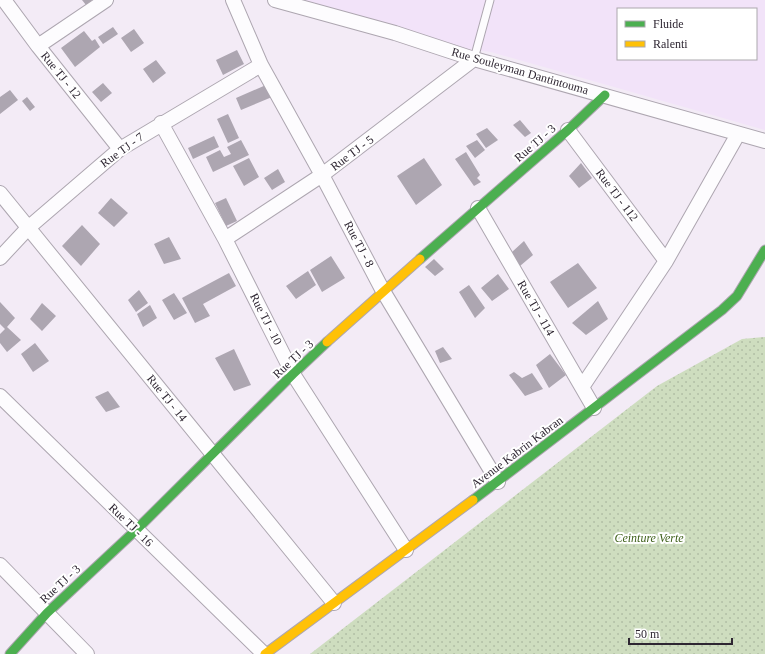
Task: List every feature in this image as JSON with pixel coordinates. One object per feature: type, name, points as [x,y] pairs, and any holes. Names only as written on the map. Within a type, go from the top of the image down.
[{"type":"street","name":"Rue TJ - 12","points":[[4,0],[38,46],[120,149]]},
{"type":"street","points":[[38,46],[106,0]]},
{"type":"street","name":"Rue TJ - 8","points":[[233,0],[261,64],[383,291],[498,482]]},
{"type":"street","name":"Rue Souleyman Dantintouma","points":[[275,0],[395,33],[474,60],[605,95],[765,141]]},
{"type":"street","name":"Rue TJ - 5","points":[[225,240],[322,175],[474,60]]},
{"type":"street","name":"Rue TJ - 7","points":[[0,258],[28,228],[120,149],[261,64]]},
{"type":"street","name":"Rue TJ - 3","points":[[10,654],[47,613],[136,530],[293,374],[383,291],[568,130],[605,95]]},
{"type":"street","name":"Rue TJ - 10","points":[[162,123],[225,240],[293,374],[406,550]]},
{"type":"street","name":"Rue TJ - 112","points":[[568,130],[666,261]]},
{"type":"street","points":[[582,387],[666,261],[738,134]]},
{"type":"street","name":"Rue TJ - 14","points":[[0,193],[334,603]]},
{"type":"street","name":"Rue TJ - 114","points":[[478,208],[594,408]]},
{"type":"street","name":"Avenue Kabrin Kabran","points":[[264,654],[498,482],[722,310],[737,296],[765,250]]},
{"type":"street","name":"Rue TJ - 16","points":[[0,396],[264,654]]},
{"type":"street","points":[[0,565],[88,654]]},
{"type":"lane","points":[[474,60],[490,0]]},
{"type":"shaded area","points":[[300,0],[765,0],[765,130],[491,52],[460,48]]},
{"type":"green space","name":"Ceinture Verte","points":[[765,337],[765,654],[310,654],[657,386],[742,339]]},
{"type":"building","points":[[82,0],[92,0],[86,5]]},
{"type":"building","points":[[113,27],[118,34],[103,44],[98,37]]},
{"type":"building","points":[[134,29],[144,43],[131,52],[121,38]]},
{"type":"building","points":[[84,31],[92,41],[95,39],[100,47],[75,67],[61,48]]},
{"type":"building","points":[[237,50],[244,64],[223,75],[216,60]]},
{"type":"building","points":[[156,60],[166,73],[153,83],[143,69]]},
{"type":"building","points":[[103,83],[112,93],[101,102],[92,92]]},
{"type":"building","points":[[266,85],[272,97],[241,110],[236,98]]},
{"type":"building","points":[[10,90],[18,100],[0,114],[0,97]]},
{"type":"building","points":[[27,97],[35,107],[30,111],[22,101]]},
{"type":"building","points":[[228,114],[239,138],[228,143],[217,119]]},
{"type":"building","points":[[520,120],[531,133],[525,137],[513,125]]},
{"type":"building","points":[[487,128],[498,140],[486,148],[476,134]]},
{"type":"building","points":[[214,136],[219,147],[193,159],[188,148]]},
{"type":"building","points":[[241,140],[249,155],[213,172],[206,157],[220,150],[224,157],[231,154],[227,147]]},
{"type":"building","points":[[477,140],[485,150],[475,158],[466,146]]},
{"type":"building","points":[[466,152],[480,175],[477,178],[481,182],[474,186],[455,159]]},
{"type":"building","points":[[249,158],[259,177],[244,186],[233,166]]},
{"type":"building","points":[[424,158],[442,185],[416,205],[397,176]]},
{"type":"building","points":[[581,163],[592,178],[579,188],[569,176]]},
{"type":"building","points":[[278,169],[285,182],[272,190],[264,178]]},
{"type":"building","points":[[111,198],[128,213],[114,227],[98,213]]},
{"type":"building","points":[[226,198],[237,221],[226,226],[215,203]]},
{"type":"building","points":[[82,225],[100,244],[81,266],[62,246]]},
{"type":"building","points":[[169,237],[181,259],[164,264],[154,244]]},
{"type":"building","points":[[524,241],[533,255],[520,266],[512,252]]},
{"type":"building","points":[[331,256],[345,278],[322,292],[310,270]]},
{"type":"building","points":[[434,259],[444,269],[435,276],[425,267]]},
{"type":"building","points":[[578,263],[597,288],[568,308],[550,282]]},
{"type":"building","points":[[308,271],[316,285],[296,299],[286,286]]},
{"type":"building","points":[[229,273],[236,286],[203,304],[210,316],[195,323],[182,298]]},
{"type":"building","points":[[498,274],[509,289],[492,301],[481,288]]},
{"type":"building","points":[[469,285],[485,308],[475,318],[459,292]]},
{"type":"building","points":[[139,290],[148,303],[136,312],[128,300]]},
{"type":"building","points":[[174,293],[187,313],[174,320],[162,300]]},
{"type":"building","points":[[598,301],[608,319],[586,335],[572,323]]},
{"type":"building","points":[[0,302],[15,318],[7,327],[21,340],[7,352],[0,343],[0,334],[5,329],[0,324]]},
{"type":"building","points":[[42,303],[56,316],[42,331],[30,319]]},
{"type":"building","points":[[150,305],[157,318],[143,327],[137,314]]},
{"type":"building","points":[[35,343],[49,361],[33,372],[21,354]]},
{"type":"building","points":[[443,347],[452,359],[440,363],[435,351]]},
{"type":"building","points":[[234,349],[251,385],[234,391],[215,358]]},
{"type":"building","points":[[550,354],[566,375],[549,388],[536,365]]},
{"type":"building","points":[[514,372],[522,378],[532,373],[543,389],[525,396],[509,375]]},
{"type":"building","points":[[108,391],[120,407],[106,412],[95,397]]},
{"type":"traffic: fast","points":[[420,259],[568,130],[605,95]]},
{"type":"traffic: fast","points":[[473,500],[722,310],[737,296],[765,250]]},
{"type":"traffic: fast","points":[[10,654],[47,613],[136,530],[327,342]]},
{"type":"traffic: slow","points":[[327,342],[420,259]]},
{"type":"traffic: slow","points":[[265,654],[473,500]]}]
